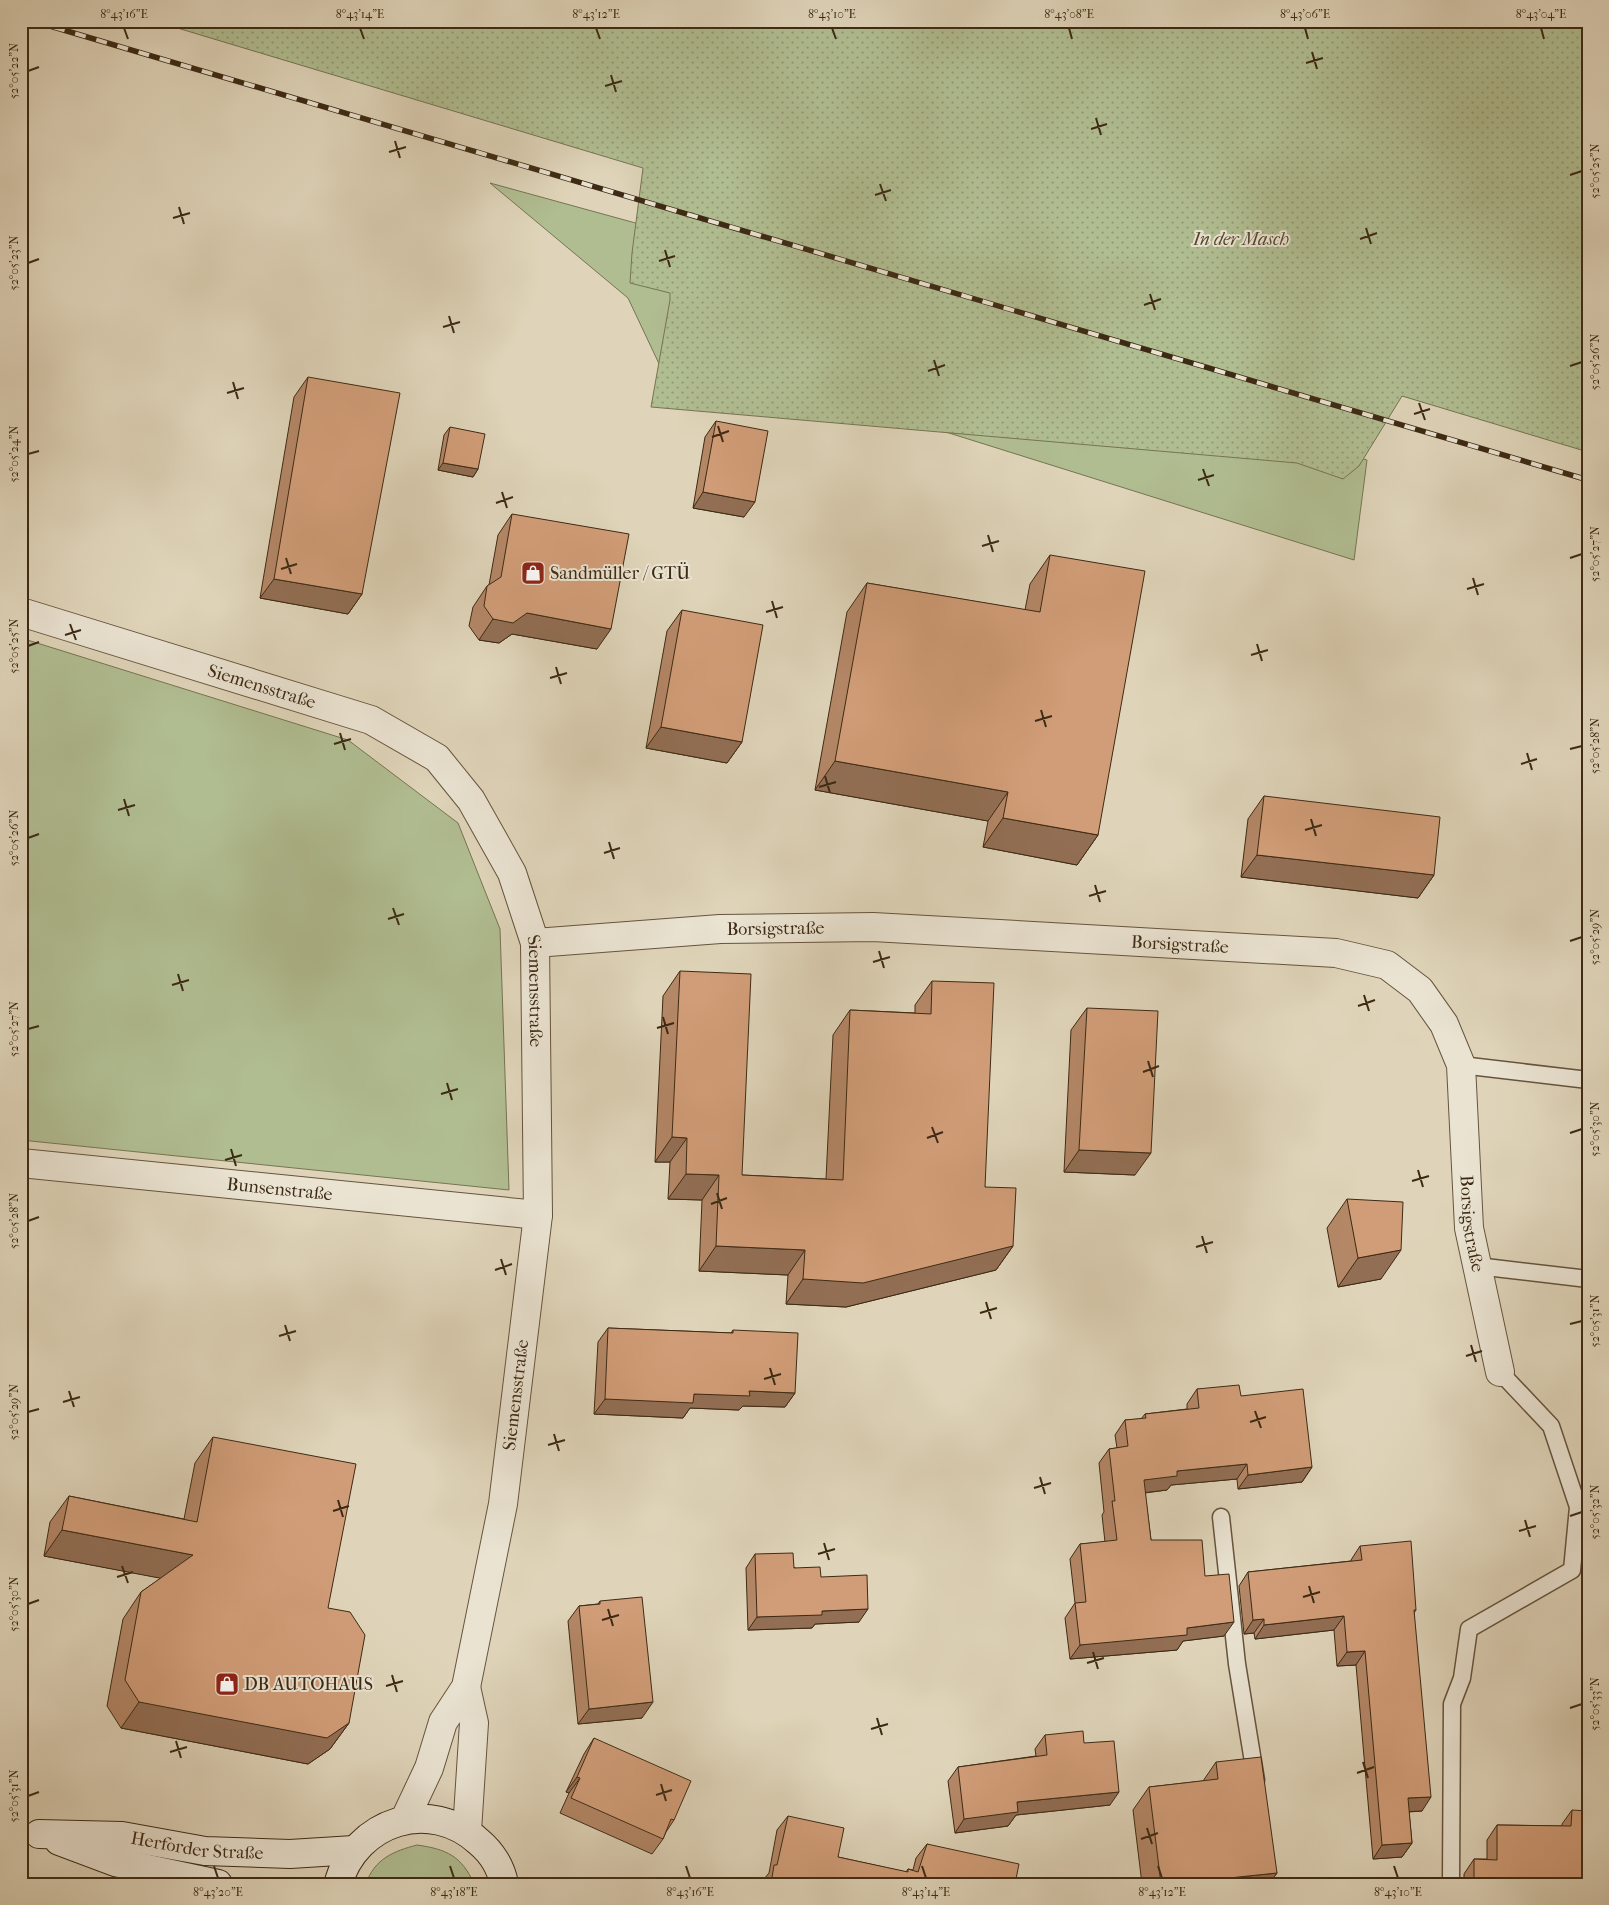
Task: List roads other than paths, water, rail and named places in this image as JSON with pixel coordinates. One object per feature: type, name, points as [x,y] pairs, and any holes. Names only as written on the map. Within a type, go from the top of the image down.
[{"type":"street","name":"Siemensstraße","points":[[21,612],[371,720],[437,758],[471,800],[512,873],[535,943],[538,1215],[503,1504],[466,1688],[444,1722],[429,1768],[405,1819]]},
{"type":"street","name":"Borsigstraße","points":[[535,943],[720,929],[873,927],[1336,953],[1387,965],[1420,990],[1444,1024],[1461,1065],[1469,1228],[1500,1372]]},
{"type":"street","name":"Bunsenstraße","points":[[21,1164],[538,1215]]},
{"type":"street","name":"Siemensstraße","points":[[466,1688],[474,1723],[467,1831]]},
{"type":"street","points":[[338,1884],[342,1870],[354,1850],[377,1830],[405,1819],[437,1819],[467,1831],[489,1850],[503,1875],[504,1884]]},
{"type":"street","name":"Herforder Straße","points":[[30,1832],[122,1836],[205,1851],[290,1854],[354,1850]]},
{"type":"street","name":"Herforder Straße","points":[[30,1832],[115,1862],[218,1884]]},
{"type":"lane","points":[[1461,1065],[1588,1080]]},
{"type":"lane","points":[[1476,1266],[1588,1279]]},
{"type":"lane","points":[[1451,1884],[1452,1704],[1462,1678],[1469,1628],[1572,1570],[1578,1507],[1551,1426],[1500,1372]]},
{"type":"lane","points":[[1221,1517],[1237,1664],[1259,1799]]},
{"type":"railway","points":[[33,21],[1588,480]]},
{"type":"place","name":"Sandmüller / GTÜ","points":[[533,573]]},
{"type":"place","name":"DB AUTOHAUS","points":[[227,1684]]},
{"type":"park label","name":"In der Masch","points":[[1241,239]]}]
